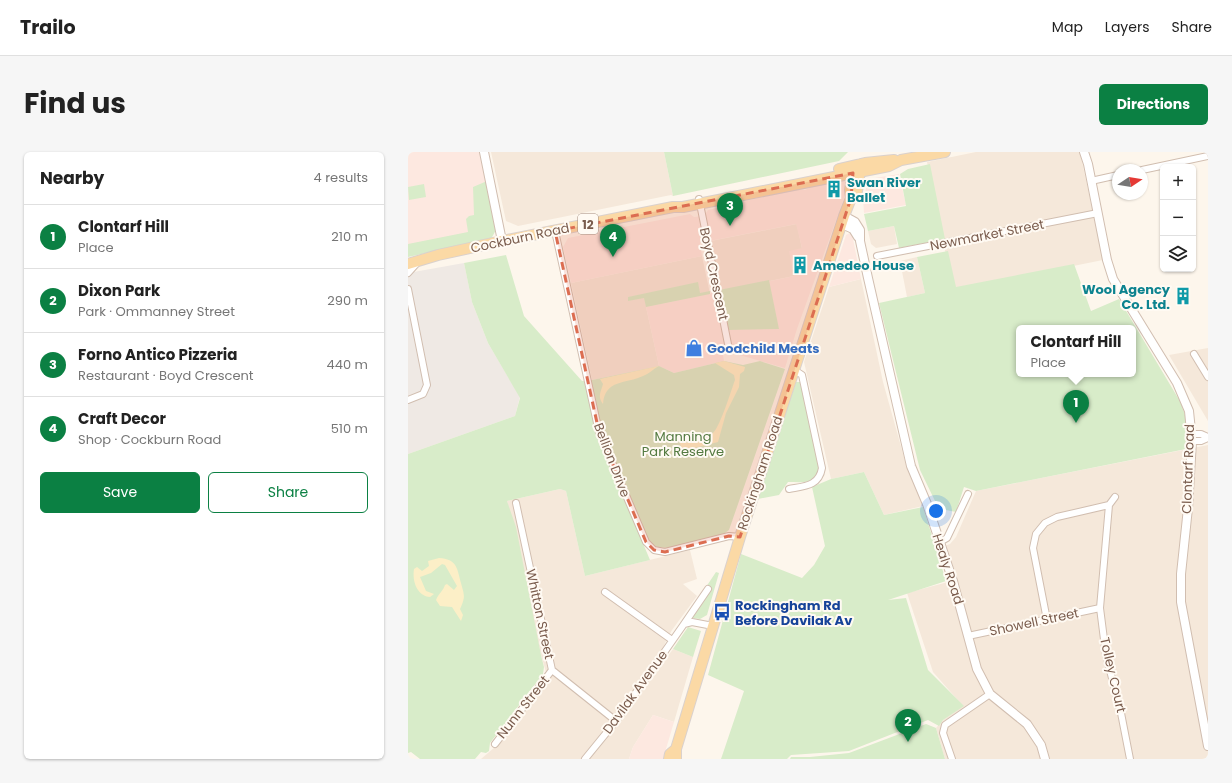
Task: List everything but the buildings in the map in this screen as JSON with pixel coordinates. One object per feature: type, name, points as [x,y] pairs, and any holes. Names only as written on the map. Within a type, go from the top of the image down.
[{"type":"main road","name":"12","points":[[857,169],[887,159],[902,160],[945,152]]},
{"type":"main road","name":"Cockburn Road","points":[[408,259],[438,255],[555,231],[673,206],[682,202],[699,201],[857,169]]},
{"type":"main road","name":"Rockingham Road","points":[[669,759],[670,754],[676,754],[740,537],[793,369],[843,220],[851,198],[857,191],[857,169]]},
{"type":"main road","name":"Cockburn Road","points":[[408,264],[438,255]]},
{"type":"street","points":[[484,152],[502,241]]},
{"type":"street","name":"Clontarf Road","points":[[1084,152],[1088,164]]},
{"type":"street","name":"Clontarf Road","points":[[1087,152],[1091,181],[1113,279],[1177,383],[1189,411],[1192,437],[1188,508],[1181,568],[1181,602],[1208,746]]},
{"type":"street","points":[[1148,169],[1208,156]]},
{"type":"street","points":[[1091,181],[1112,176]]},
{"type":"street","name":"Boyd Crescent","points":[[699,201],[729,349]]},
{"type":"street","name":"Newmarket Street","points":[[877,256],[1098,213]]},
{"type":"street","name":"Healy Road","points":[[843,220],[855,222],[859,226],[861,234],[860,241],[910,460],[940,542],[977,669],[990,694],[1027,724],[1041,745],[1046,759]]},
{"type":"street","name":"Bellion Drive","points":[[555,231],[599,432],[646,542],[654,550],[665,552],[729,536],[740,537]]},
{"type":"street","points":[[408,273],[418,262]]},
{"type":"street","points":[[408,289],[427,382],[423,394],[408,400]]},
{"type":"street","points":[[1194,354],[1208,377]]},
{"type":"street","points":[[789,489],[815,482],[820,477],[822,468],[802,375],[793,369]]},
{"type":"street","points":[[1192,437],[1201,441],[1208,437]]},
{"type":"street","points":[[940,542],[947,538],[968,494]]},
{"type":"street","points":[[1047,620],[1033,548],[1036,534],[1045,523],[1057,517],[1109,505],[1115,497]]},
{"type":"street","name":"Whitton Street","points":[[516,502],[552,670],[616,721]]},
{"type":"street","name":"Tolley Court","points":[[1109,505],[1100,608],[1106,655],[1121,713],[1130,759]]},
{"type":"street","name":"Davilak Avenue","points":[[585,759],[616,721],[708,589]]},
{"type":"street","points":[[605,592],[672,640]]},
{"type":"street","name":"Showell Street","points":[[968,636],[1100,608]]},
{"type":"street","points":[[684,624],[692,622],[713,626]]},
{"type":"street","name":"Nunn Street","points":[[495,744],[552,670]]},
{"type":"street","points":[[952,759],[943,734],[945,725],[990,694]]},
{"type":"highlighted area","points":[[853,173],[851,198],[740,537],[729,536],[665,552],[654,550],[646,542],[599,432],[555,231]]},
{"type":"shaded area","points":[[408,152],[480,152],[494,221],[489,235],[408,253]]},
{"type":"shaded area","points":[[491,152],[664,152],[673,196],[671,195],[518,226],[506,221]]},
{"type":"shaded area","points":[[976,152],[1080,152],[1103,260],[953,290],[927,162]]},
{"type":"shaded area","points":[[899,174],[906,205],[864,213],[863,198],[869,179]]},
{"type":"shaded area","points":[[846,179],[848,187],[797,329],[785,368],[722,350],[724,361],[674,373],[659,366],[646,307],[794,276],[789,251],[802,248],[796,224],[700,243],[702,256],[571,283],[563,247],[568,238],[690,214],[694,217],[704,216],[708,210],[793,190],[805,190],[821,183]]},
{"type":"shaded area","points":[[797,224],[802,249],[794,276],[720,291],[711,241]]},
{"type":"shaded area","points":[[894,226],[897,244],[876,248],[871,244],[868,231]]},
{"type":"shaded area","points":[[850,233],[852,234],[861,279],[829,287],[846,235]]},
{"type":"shaded area","points":[[702,256],[710,294],[646,307],[659,366],[592,380],[571,283]]},
{"type":"shaded area","points":[[917,257],[925,293],[907,297],[900,261]]},
{"type":"shaded area","points":[[464,263],[472,302],[488,343],[520,397],[515,416],[408,454],[408,273]]},
{"type":"shaded area","points":[[861,279],[883,382],[907,468],[923,506],[884,515],[864,472],[831,479],[804,362],[829,287]]},
{"type":"shaded area","points":[[1208,348],[1208,421],[1169,355]]},
{"type":"shaded area","points":[[1208,445],[1208,759],[945,759],[936,728],[943,720],[963,706],[933,672],[907,593],[948,582],[937,549],[950,544],[956,537],[976,491]]},
{"type":"shaded area","points":[[560,489],[566,491],[585,576],[690,550],[697,579],[683,584],[697,596],[672,630],[633,704],[673,649],[693,657],[674,722],[653,715],[633,747],[629,759],[481,759],[495,747],[548,679],[541,655],[507,501]]},
{"type":"shaded area","points":[[653,715],[674,722],[663,759],[629,759],[633,747]]},
{"type":"green space","points":[[664,152],[848,152],[839,161],[673,196]]},
{"type":"green space","points":[[930,164],[945,239],[899,248],[894,226],[868,231],[864,214],[906,206],[900,174],[908,169]]},
{"type":"green space","points":[[487,181],[496,230],[491,239],[408,257],[408,244],[468,232],[466,219],[469,216],[474,215],[473,187]]},
{"type":"green space","points":[[424,184],[426,197],[409,200],[408,187]]},
{"type":"green space","points":[[948,251],[956,287],[1074,264],[1091,311],[1119,299],[1134,325],[1016,325],[1016,377],[1136,377],[1136,328],[1181,403],[1187,421],[1186,449],[976,491],[964,487],[956,512],[946,510],[935,501],[920,470],[879,303],[925,293],[917,257]]},
{"type":"green space","name":"Manning Park Reserve","points":[[506,255],[524,316],[582,381],[659,366],[674,373],[724,361],[743,365],[760,361],[785,369],[729,530],[725,533],[688,544],[667,548],[653,545],[647,537],[630,497],[624,498],[650,560],[585,576],[566,491],[560,489],[507,501],[516,527],[544,667],[543,674],[490,743],[489,751],[486,753],[481,752],[475,759],[420,759],[411,752],[408,753],[408,454],[515,416],[520,398],[488,343],[472,302],[464,263]]},
{"type":"green space","points":[[769,280],[779,329],[728,330],[719,290]]},
{"type":"green space","points":[[698,282],[700,293],[710,291],[710,294],[646,307],[644,298],[628,301],[628,297]]},
{"type":"green space","points":[[796,382],[800,382],[819,468],[812,480],[803,482],[788,482],[779,495],[758,499]]},
{"type":"green space","points":[[864,472],[884,515],[923,507],[946,581],[888,600],[906,598],[928,670],[964,706],[943,720],[939,726],[928,720],[849,751],[791,755],[787,759],[721,759],[744,691],[708,675],[741,554],[802,578],[814,565],[825,546],[812,487],[831,479]]},
{"type":"green space","points":[[716,572],[719,573],[707,615],[700,619],[692,618],[711,590],[706,587]]},
{"type":"green space","points":[[688,627],[701,631],[693,657],[673,649]]},
{"type":"green space","points":[[926,724],[936,728],[945,759],[790,759],[791,757],[810,757],[849,753]]},
{"type":"sand","points":[[724,361],[745,367],[744,371],[740,374],[739,387],[726,413],[718,442],[682,451],[680,443],[693,442],[706,438],[713,433],[719,424],[735,380],[734,375],[715,363]]},
{"type":"sand","points":[[659,366],[645,375],[612,386],[605,396],[603,404],[601,401],[600,396],[603,384],[600,379]]},
{"type":"sand","points":[[439,558],[453,562],[457,569],[464,596],[460,609],[463,615],[461,621],[452,607],[440,606],[436,600],[445,585],[447,584],[454,590],[457,586],[445,565],[442,564],[431,573],[420,577],[426,591],[434,594],[430,597],[425,596],[416,587],[414,569],[417,567],[422,571],[429,566],[428,561]]},
{"type":"place","name":"Swan River Ballet","points":[[834,189]]},
{"type":"place","name":"Forno Antico Pizzeria","points":[[730,226]]},
{"type":"place","name":"Craft Decor","points":[[613,257]]},
{"type":"place","name":"Amedeo House","points":[[800,265]]},
{"type":"place","name":"Wool Agency Co. Ltd.","points":[[1183,296]]},
{"type":"place","name":"Goodchild Meats","points":[[694,348]]},
{"type":"place","name":"Clontarf Hill","points":[[1076,423]]},
{"type":"place","name":"Rockingham Rd Before Davilak Av","points":[[722,612]]},
{"type":"place","name":"Dixon Park","points":[[908,742]]}]
